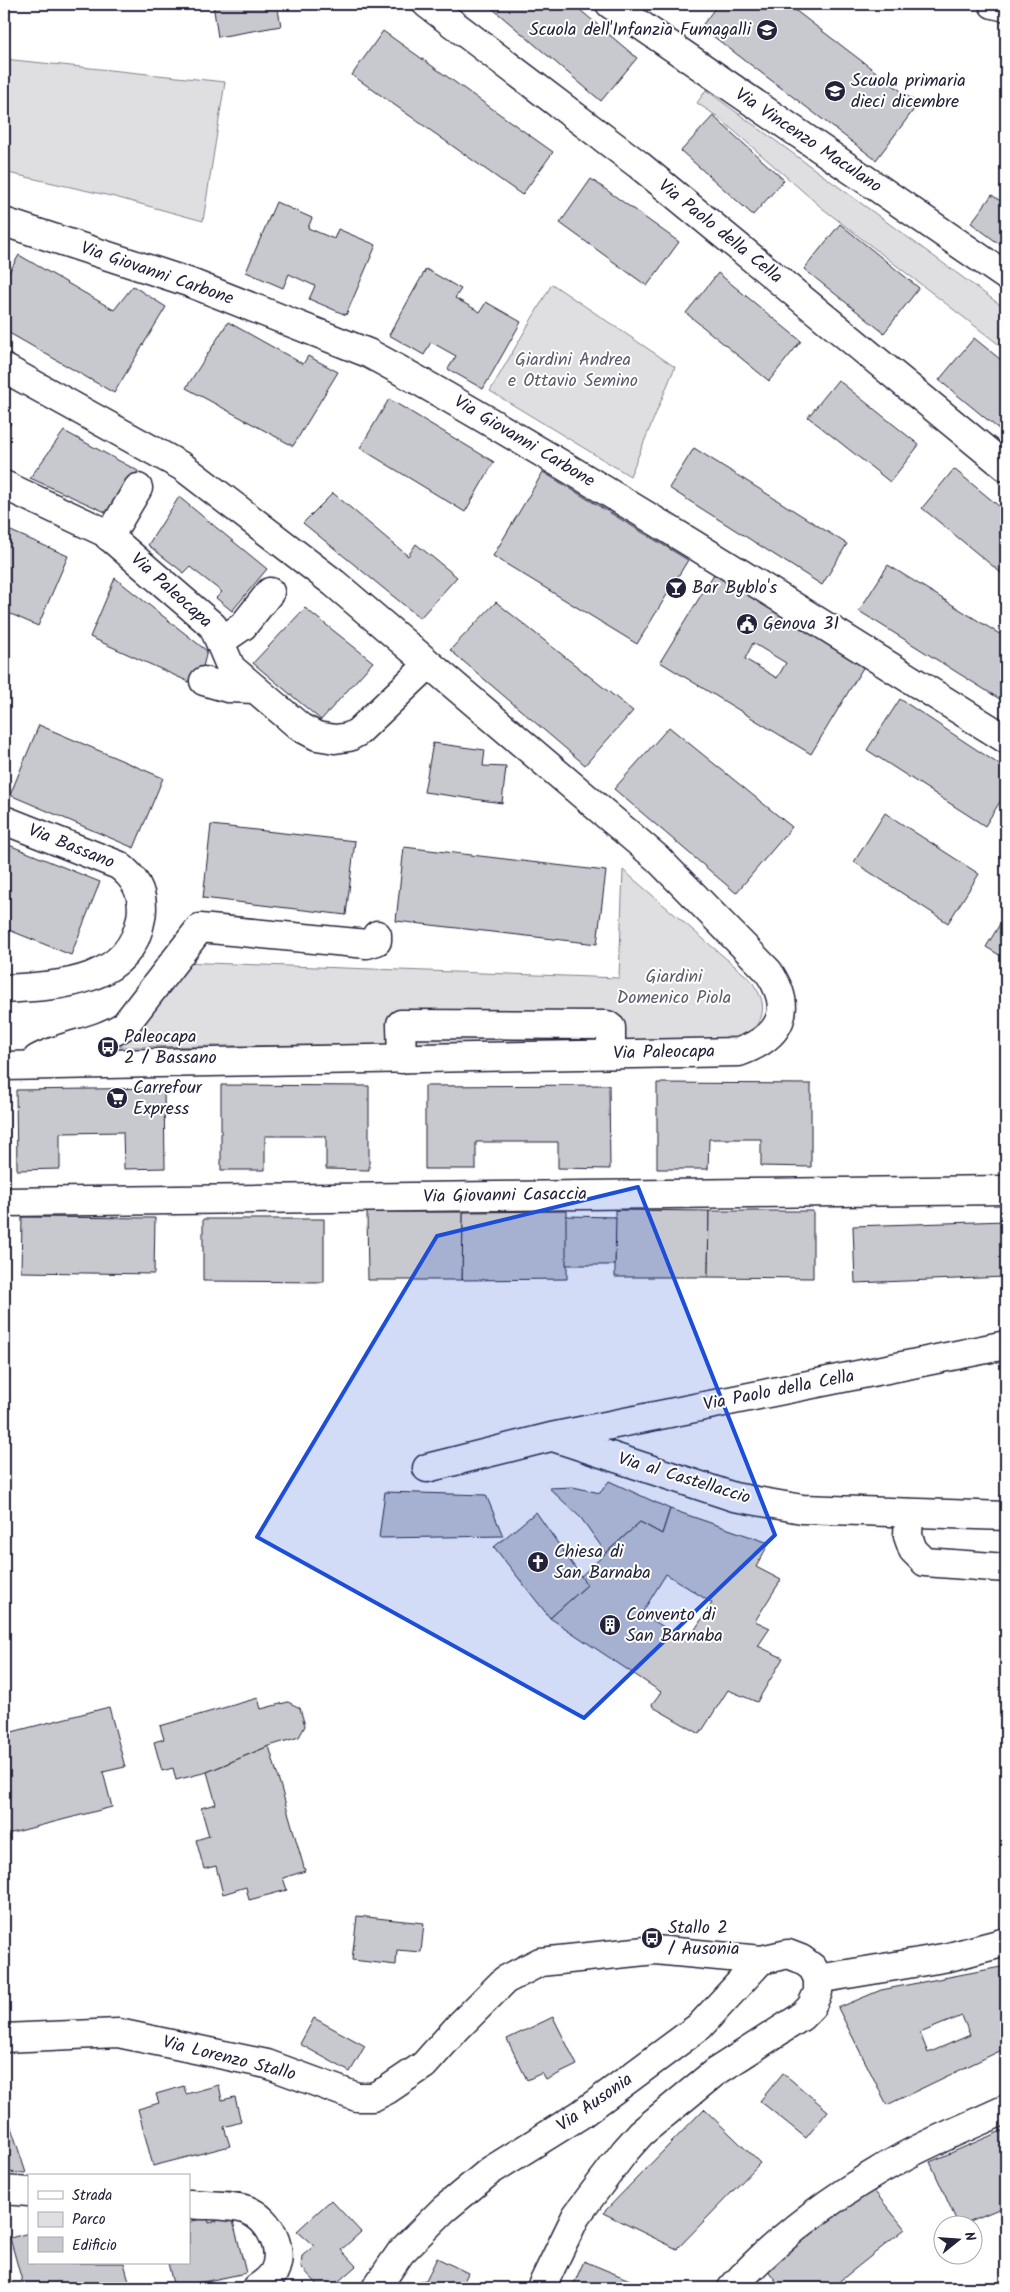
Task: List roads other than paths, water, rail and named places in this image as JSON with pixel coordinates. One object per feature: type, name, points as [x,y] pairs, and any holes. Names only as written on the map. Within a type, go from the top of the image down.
[{"type":"street","name":"Via Paolo della Cella","points":[[427,4],[639,165],[1006,467]]},
{"type":"street","name":"Via Vincenzo Maculano","points":[[610,4],[1006,276]]},
{"type":"street","points":[[993,4],[1006,7]]},
{"type":"street","name":"Via Giovanni Carbone","points":[[4,222],[188,282],[368,353],[447,395],[634,508],[1006,740]]},
{"type":"street","name":"Via Paleocapa","points":[[4,368],[183,467],[334,583],[657,858],[768,971],[776,982],[780,995],[780,1019],[775,1030],[757,1046],[739,1052],[14,1065]]},
{"type":"street","name":"Via Paleocapa","points":[[4,485],[109,537],[213,626],[232,668],[309,733],[328,738],[342,739],[358,732],[428,665]]},
{"type":"street","points":[[109,537],[138,488]]},
{"type":"street","points":[[221,641],[243,626],[270,592]]},
{"type":"street","points":[[204,681],[228,688],[255,689]]},
{"type":"street","name":"Via Bassano","points":[[4,820],[118,865],[129,873],[142,896],[142,911],[135,939],[126,953],[101,972],[64,984],[4,988]]},
{"type":"street","name":"Via Paleocapa","points":[[14,1065],[86,1040],[112,1034],[125,1024],[188,926],[366,944],[376,941],[377,935]]},
{"type":"street","name":"Via Giovanni Casaccia","points":[[4,1202],[1006,1190]]},
{"type":"street","name":"Via Paolo della Cella","points":[[427,1468],[551,1437],[1006,1345]]},
{"type":"street","name":"Via al Castellaccio","points":[[551,1437],[734,1497],[802,1509],[1006,1516]]},
{"type":"street","points":[[910,1512],[908,1536],[913,1550],[925,1562],[1006,1568]]},
{"type":"street","points":[[818,1979],[949,1957],[1006,1942]]},
{"type":"street","name":"Via Lorenzo Stallo","points":[[4,2038],[118,2033],[267,2064],[357,2098],[373,2097],[424,2065],[458,2027],[505,1980],[540,1962],[655,1950],[761,1960]]},
{"type":"street","points":[[541,2288],[576,2216],[641,2133],[714,2072],[807,2012],[816,1997],[818,1979],[813,1968],[795,1956],[778,1955],[761,1960]]},
{"type":"street","name":"Via Ausonia","points":[[376,2288],[401,2252],[443,2210],[490,2171],[580,2115],[700,2026],[761,1960]]},
{"type":"street","points":[[732,2288],[762,2255],[822,2207],[903,2157],[1006,2109]]},
{"type":"street","points":[[4,2190],[28,2192]]},
{"type":"street","points":[[190,2204],[245,2210],[263,2220],[276,2243],[277,2263],[273,2274],[257,2288]]},
{"type":"place","name":"Scuola dell'Infanzia Fumagalli","points":[[767,30]]},
{"type":"place","name":"Scuola primaria dieci dicembre","points":[[835,91]]},
{"type":"place","name":"Bar Byblo's","points":[[676,588]]},
{"type":"place","name":"Genova 31","points":[[747,624]]},
{"type":"place","name":"Paleocapa 2 / Bassano","points":[[108,1047]]},
{"type":"place","name":"Carrefour Express","points":[[117,1098]]},
{"type":"place","name":"Chiesa di San Barnaba","points":[[538,1562]]},
{"type":"place","name":"Convento di San Barnaba","points":[[610,1625]]},
{"type":"place","name":"Stallo 2 / Ausonia","points":[[652,1938]]},
{"type":"park label","name":"Giardini Andrea e Ottavio Semino","points":[[573,370]]},
{"type":"park label","name":"Giardini Domenico Piola","points":[[674,988]]}]
